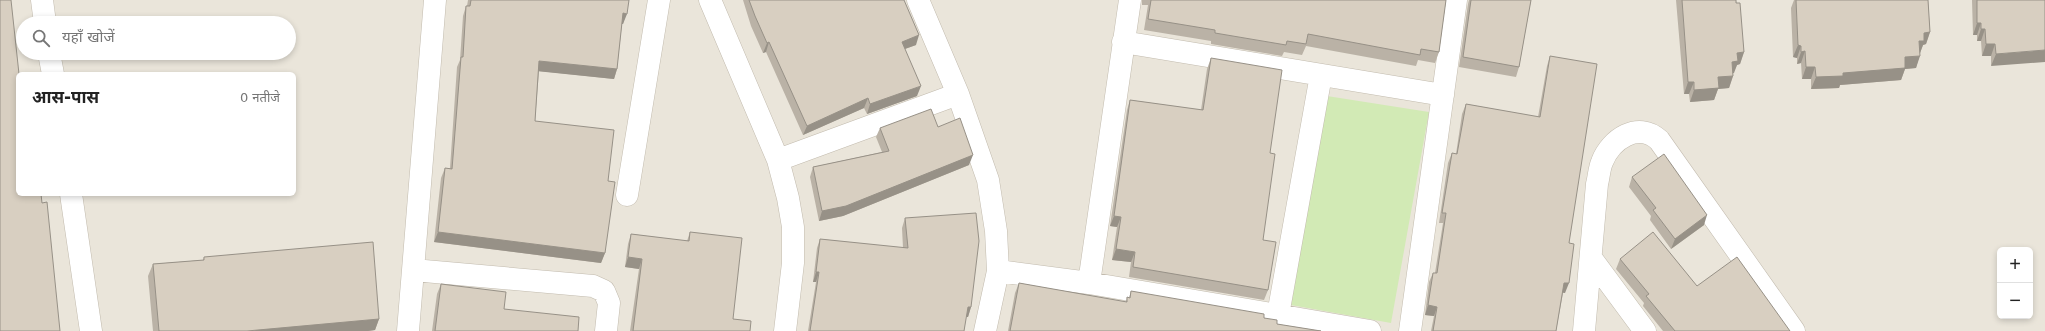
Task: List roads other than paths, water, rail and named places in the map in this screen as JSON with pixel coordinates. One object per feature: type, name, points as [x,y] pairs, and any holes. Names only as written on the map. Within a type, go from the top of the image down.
[{"type":"street","points":[[42,0],[44,16]]},
{"type":"street","points":[[408,331],[434,0]]},
{"type":"street","points":[[627,195],[659,0]]},
{"type":"street","points":[[710,0],[778,160],[793,228],[793,263],[785,331]]},
{"type":"street","points":[[918,0],[958,94],[988,180],[996,231],[998,271],[985,331]]},
{"type":"street","points":[[1089,283],[1130,0]]},
{"type":"street","points":[[1410,331],[1456,0]]},
{"type":"street","points":[[1124,42],[1443,95]]},
{"type":"street","points":[[51,60],[53,72]]},
{"type":"street","points":[[1278,315],[1321,75]]},
{"type":"street","points":[[778,160],[958,94]]},
{"type":"street","points":[[1584,331],[1597,184],[1602,162],[1611,147],[1636,131],[1646,132],[1659,140],[1794,331]]},
{"type":"street","points":[[71,196],[91,331]]},
{"type":"street","points":[[1591,258],[1645,331]]},
{"type":"street","points":[[413,270],[593,286],[604,291],[609,303],[606,331]]},
{"type":"street","points":[[998,271],[1089,283],[1370,331]]}]
